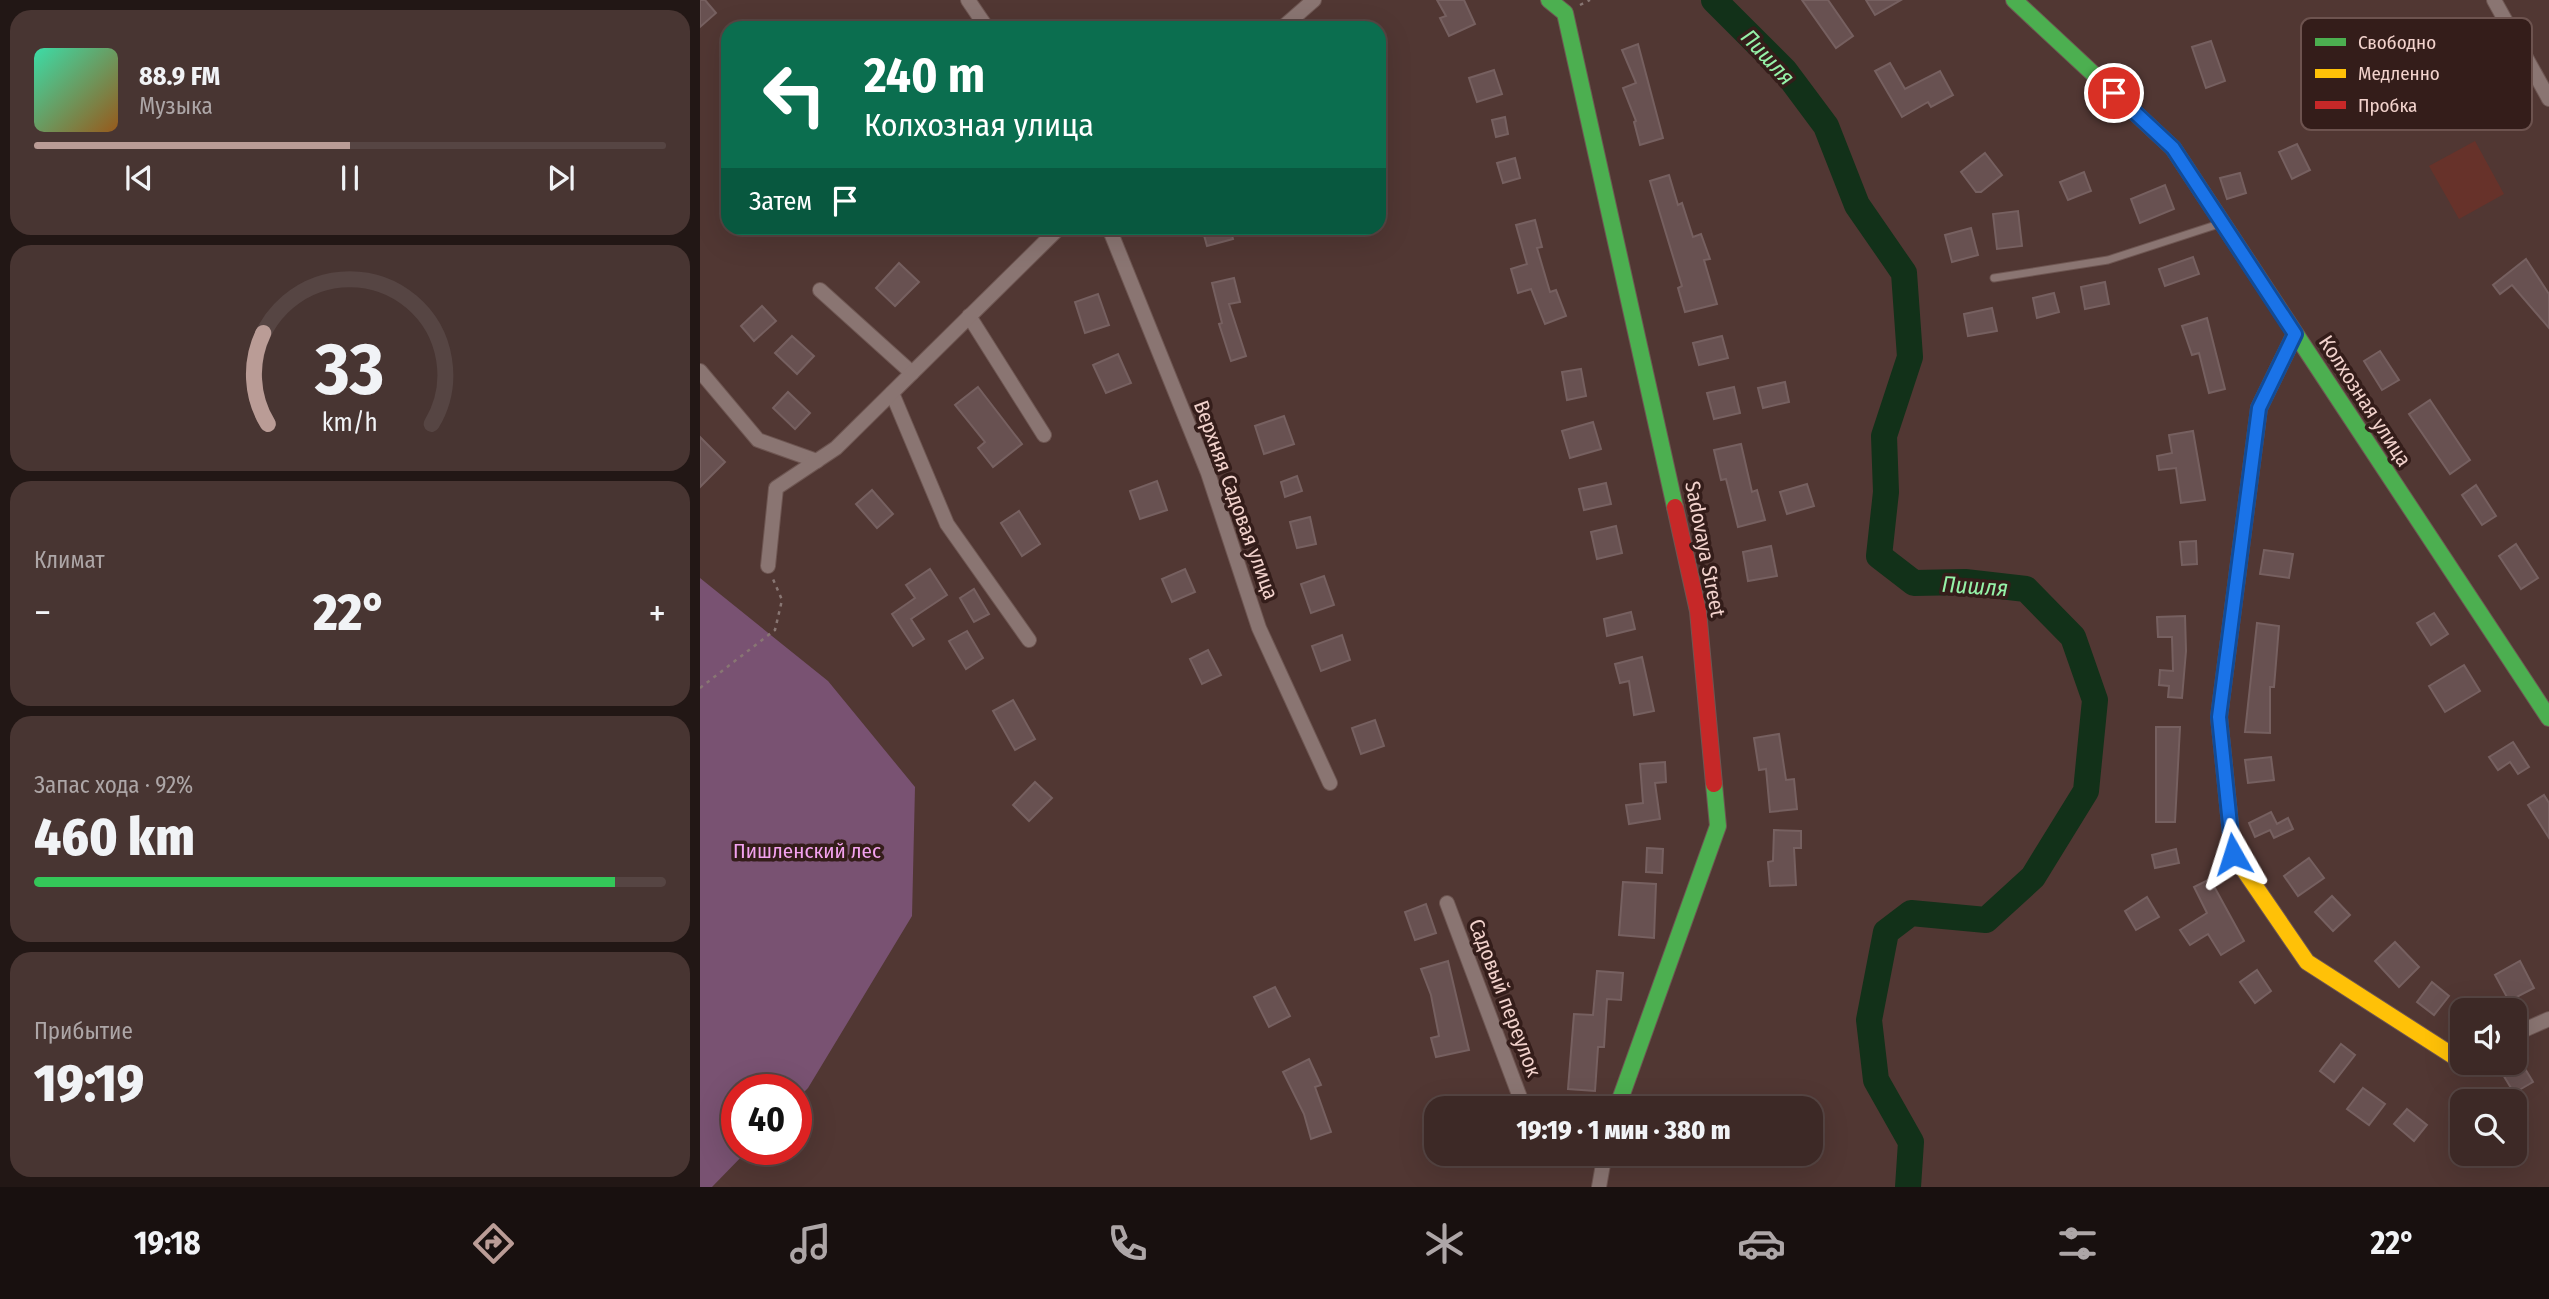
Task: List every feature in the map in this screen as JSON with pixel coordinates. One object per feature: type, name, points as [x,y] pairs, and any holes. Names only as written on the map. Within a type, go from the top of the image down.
[{"type":"street","points":[[968,0],[982,21]]},
{"type":"street","points":[[1290,21],[1314,0]]},
{"type":"street","name":"Sadovaya Street","points":[[1549,0],[1565,13],[1698,611],[1718,826],[1621,1096]]},
{"type":"street","name":"Колхозная улица","points":[[2014,0],[2173,148],[2549,718]]},
{"type":"street","points":[[2494,0],[2504,18]]},
{"type":"street","points":[[2532,68],[2549,99]]},
{"type":"street","points":[[768,566],[776,488],[835,448],[1052,235]]},
{"type":"street","name":"Верхняя Садовая улица","points":[[1112,235],[1209,473],[1259,628],[1330,783]]},
{"type":"street","points":[[820,290],[912,373]]},
{"type":"street","points":[[969,316],[1044,435]]},
{"type":"street","points":[[2295,334],[2259,408],[2219,717],[2233,854],[2307,962],[2450,1054]]},
{"type":"street","points":[[700,371],[758,440],[817,461]]},
{"type":"street","points":[[892,393],[947,524],[1030,640]]},
{"type":"street","name":"Садовый переулок","points":[[1447,902],[1520,1096]]},
{"type":"street","points":[[2527,1029],[2549,1019]]},
{"type":"street","points":[[1599,1187],[1603,1166]]},
{"type":"lane","points":[[1994,278],[2108,260],[2223,223]]},
{"type":"path","points":[[700,688],[775,630],[782,600],[768,566]]},
{"type":"shaded area","points":[[2475,141],[2504,194],[2459,219],[2429,166]]},
{"type":"green space","name":"Пишленский лес","points":[[700,578],[828,681],[915,787],[912,916],[812,1081],[812,1074],[721,1074],[721,1165],[733,1165],[712,1187],[700,1187]]},
{"type":"building","points":[[700,0],[705,0],[716,13],[700,27]]},
{"type":"building","points":[[1437,0],[1464,0],[1475,24],[1449,36],[1440,18],[1446,16]]},
{"type":"building","points":[[1802,0],[1828,0],[1853,36],[1836,48]]},
{"type":"building","points":[[1866,0],[1901,0],[1875,15]]},
{"type":"building","points":[[2211,41],[2225,81],[2206,88],[2192,47]]},
{"type":"building","points":[[1638,44],[1663,138],[1640,145],[1634,122],[1636,121],[1623,88],[1636,83],[1622,50]]},
{"type":"building","points":[[1890,63],[1905,89],[1940,71],[1953,95],[1931,107],[1928,102],[1902,117],[1875,71]]},
{"type":"building","points":[[1494,70],[1502,94],[1477,102],[1469,78]]},
{"type":"building","points":[[1505,117],[1508,134],[1496,137],[1492,120]]},
{"type":"building","points":[[2297,144],[2310,170],[2292,179],[2279,152]]},
{"type":"building","points":[[1985,153],[2002,175],[1981,192],[1976,192],[1961,172]]},
{"type":"building","points":[[1515,158],[1520,178],[1503,183],[1497,163]]},
{"type":"building","points":[[2084,172],[2091,191],[2068,200],[2060,182]]},
{"type":"building","points":[[2240,173],[2246,193],[2227,199],[2220,178]]},
{"type":"building","points":[[1669,175],[1678,205],[1682,203],[1693,237],[1701,234],[1710,259],[1704,260],[1717,304],[1685,312],[1678,288],[1682,286],[1650,181]]},
{"type":"building","points":[[2165,185],[2174,209],[2140,223],[2131,199]]},
{"type":"building","points":[[2018,211],[2022,246],[1997,249],[1993,214]]},
{"type":"building","points":[[1535,220],[1542,247],[1537,248],[1550,292],[1556,290],[1566,316],[1545,324],[1531,289],[1518,293],[1511,269],[1527,264],[1516,225]]},
{"type":"building","points":[[1971,228],[1978,255],[1952,262],[1945,235]]},
{"type":"building","points":[[1204,235],[1232,235],[1233,239],[1207,246]]},
{"type":"building","points":[[2193,257],[2199,274],[2165,286],[2159,269]]},
{"type":"building","points":[[2526,259],[2549,294],[2549,328],[2512,285],[2500,294],[2493,285]]},
{"type":"building","points":[[899,263],[919,282],[895,306],[876,288]]},
{"type":"building","points":[[1234,278],[1240,302],[1229,304],[1246,356],[1231,361],[1219,324],[1222,323],[1212,283]]},
{"type":"building","points":[[2105,282],[2109,304],[2085,309],[2081,287]]},
{"type":"building","points":[[2054,293],[2059,312],[2037,318],[2033,298]]},
{"type":"building","points":[[1098,294],[1109,325],[1085,333],[1075,302]]},
{"type":"building","points":[[762,306],[776,321],[754,341],[741,326]]},
{"type":"building","points":[[1992,308],[1997,331],[1968,336],[1964,314]]},
{"type":"building","points":[[2207,318],[2225,389],[2209,393],[2199,353],[2192,355],[2182,326]]},
{"type":"building","points":[[792,336],[814,356],[797,374],[775,353]]},
{"type":"building","points":[[1722,336],[1728,358],[1699,365],[1693,343]]},
{"type":"building","points":[[2380,351],[2399,380],[2382,390],[2364,361]]},
{"type":"building","points":[[1118,354],[1131,383],[1106,393],[1093,365]]},
{"type":"building","points":[[1581,369],[1586,396],[1567,400],[1562,372]]},
{"type":"building","points":[[1785,382],[1789,402],[1763,408],[1758,388]]},
{"type":"building","points":[[978,387],[1022,444],[993,467],[978,448],[985,442],[955,405]]},
{"type":"building","points":[[1734,387],[1740,413],[1714,419],[1707,393]]},
{"type":"building","points":[[788,392],[810,413],[795,429],[773,408]]},
{"type":"building","points":[[2430,400],[2470,460],[2450,474],[2409,414]]},
{"type":"building","points":[[1284,416],[1294,444],[1264,454],[1255,426]]},
{"type":"building","points":[[1593,422],[1601,449],[1570,458],[1562,431]]},
{"type":"building","points":[[2193,431],[2205,500],[2181,503],[2176,468],[2159,470],[2157,456],[2172,453],[2169,435]]},
{"type":"building","points":[[700,437],[725,462],[700,487]]},
{"type":"building","points":[[1741,444],[1752,492],[1757,490],[1765,520],[1738,527],[1726,479],[1721,480],[1714,450]]},
{"type":"building","points":[[1297,476],[1302,491],[1285,497],[1281,482]]},
{"type":"building","points":[[1157,481],[1167,510],[1140,519],[1130,491]]},
{"type":"building","points":[[1606,483],[1611,504],[1584,510],[1579,489]]},
{"type":"building","points":[[1807,484],[1814,506],[1787,514],[1780,492]]},
{"type":"building","points":[[2476,485],[2496,516],[2482,525],[2462,495]]},
{"type":"building","points":[[872,490],[893,514],[877,528],[856,504]]},
{"type":"building","points":[[1019,511],[1040,544],[1022,556],[1001,523]]},
{"type":"building","points":[[1310,517],[1316,544],[1297,548],[1290,522]]},
{"type":"building","points":[[1616,526],[1622,553],[1597,559],[1591,532]]},
{"type":"building","points":[[2196,541],[2197,564],[2182,565],[2180,542]]},
{"type":"building","points":[[2516,544],[2538,578],[2521,589],[2499,556]]},
{"type":"building","points":[[1771,546],[1777,576],[1748,581],[1743,552]]},
{"type":"building","points":[[2264,550],[2293,554],[2289,578],[2260,574]]},
{"type":"building","points":[[930,569],[947,595],[911,619],[924,639],[913,646],[892,614],[915,598],[906,585]]},
{"type":"building","points":[[1185,569],[1195,592],[1172,602],[1162,579]]},
{"type":"building","points":[[1324,576],[1334,605],[1311,613],[1301,584]]},
{"type":"building","points":[[974,589],[989,614],[974,622],[960,598]]},
{"type":"building","points":[[1631,612],[1635,629],[1607,636],[1604,619]]},
{"type":"building","points":[[2434,613],[2448,634],[2431,645],[2417,623]]},
{"type":"building","points":[[2185,616],[2186,651],[2182,698],[2168,697],[2169,686],[2159,685],[2160,670],[2173,671],[2172,637],[2158,637],[2157,617]]},
{"type":"building","points":[[2257,623],[2279,626],[2274,687],[2270,687],[2270,733],[2245,732]]},
{"type":"building","points":[[967,631],[983,658],[966,669],[949,641]]},
{"type":"building","points":[[1342,635],[1350,660],[1321,671],[1312,646]]},
{"type":"building","points":[[1208,650],[1221,675],[1202,684],[1190,659]]},
{"type":"building","points":[[1642,657],[1654,711],[1634,715],[1629,681],[1620,683],[1615,664]]},
{"type":"building","points":[[2464,665],[2480,691],[2445,712],[2429,686]]},
{"type":"building","points":[[1013,700],[1035,739],[1015,750],[993,711]]},
{"type":"building","points":[[1375,720],[1384,746],[1361,754],[1352,728]]},
{"type":"building","points":[[2156,727],[2180,727],[2175,822],[2156,822]]},
{"type":"building","points":[[1779,734],[1786,780],[1794,779],[1797,809],[1770,812],[1766,769],[1759,770],[1754,738]]},
{"type":"building","points":[[2513,742],[2529,767],[2518,774],[2510,762],[2498,770],[2489,757]]},
{"type":"building","points":[[2271,757],[2274,780],[2248,783],[2245,760]]},
{"type":"building","points":[[1665,762],[1666,782],[1655,783],[1660,819],[1629,824],[1626,805],[1643,803],[1640,764]]},
{"type":"building","points":[[1035,782],[1052,798],[1029,821],[1013,805]]},
{"type":"building","points":[[2544,795],[2549,803],[2549,838],[2528,805]]},
{"type":"building","points":[[2271,812],[2277,824],[2288,818],[2293,829],[2274,838],[2270,830],[2255,837],[2249,823]]},
{"type":"building","points":[[1774,830],[1801,831],[1801,848],[1794,848],[1796,885],[1770,886],[1768,862],[1773,861]]},
{"type":"building","points":[[1647,848],[1663,849],[1662,873],[1646,872]]},
{"type":"building","points":[[2176,849],[2179,863],[2155,868],[2152,855]]},
{"type":"building","points":[[2309,858],[2324,878],[2298,896],[2284,876]]},
{"type":"building","points":[[2210,879],[2244,941],[2221,955],[2208,934],[2190,945],[2180,930],[2207,913],[2194,887]]},
{"type":"building","points":[[1623,882],[1656,884],[1654,938],[1619,935]]},
{"type":"building","points":[[2332,896],[2350,915],[2333,931],[2315,912]]},
{"type":"building","points":[[2147,897],[2159,917],[2136,930],[2125,911]]},
{"type":"building","points":[[1426,904],[1436,933],[1415,940],[1405,912]]},
{"type":"building","points":[[2395,942],[2419,967],[2399,987],[2375,961]]},
{"type":"building","points":[[1448,961],[1469,1050],[1436,1057],[1431,1038],[1439,1036],[1431,995],[1421,969]]},
{"type":"building","points":[[2520,961],[2534,988],[2515,998],[2507,998],[2495,975]]},
{"type":"building","points":[[2257,970],[2271,991],[2255,1003],[2240,982]]},
{"type":"building","points":[[1597,971],[1623,973],[1621,1000],[1607,999],[1604,1047],[1598,1047],[1595,1091],[1568,1089],[1574,1014],[1593,1015]]},
{"type":"building","points":[[2432,982],[2449,996],[2434,1015],[2417,1002]]},
{"type":"building","points":[[1275,987],[1290,1016],[1269,1027],[1254,997]]},
{"type":"building","points":[[2341,1044],[2355,1055],[2334,1082],[2320,1071]]},
{"type":"building","points":[[1309,1059],[1321,1085],[1315,1087],[1331,1132],[1311,1139],[1304,1114],[1283,1072]]},
{"type":"building","points":[[2527,1072],[2533,1082],[2521,1089],[2512,1089],[2503,1075],[2527,1075]]},
{"type":"building","points":[[2363,1088],[2385,1104],[2369,1125],[2347,1109]]},
{"type":"building","points":[[2407,1109],[2427,1125],[2414,1141],[2394,1124]]},
{"type":"waterway","name":"Пишля","points":[[1714,0],[1785,71],[1826,126],[1857,205],[1904,273],[1910,357],[1884,436],[1886,492],[1879,556],[1914,583],[1965,582],[2026,589],[2073,637],[2095,700],[2086,791],[2033,877],[1986,920],[1911,913],[1886,932],[1869,1020],[1876,1080],[1911,1142],[1908,1187]]},
{"type":"traffic: fast","points":[[1549,0],[1565,13],[1675,507]]},
{"type":"traffic: fast","points":[[2014,0],[2173,148],[2549,718]]},
{"type":"traffic: fast","points":[[2224,765],[2219,717],[2259,408],[2295,334]]},
{"type":"traffic: fast","points":[[1621,1096],[1718,826],[1714,784]]},
{"type":"traffic: slow","points":[[2224,765],[2233,854],[2307,962],[2450,1054]]},
{"type":"traffic: jam","points":[[1675,507],[1698,611],[1714,784]]},
{"type":"route","points":[[2114,93],[2173,148],[2295,334],[2259,408],[2243,550],[2219,717],[2233,854]]}]
